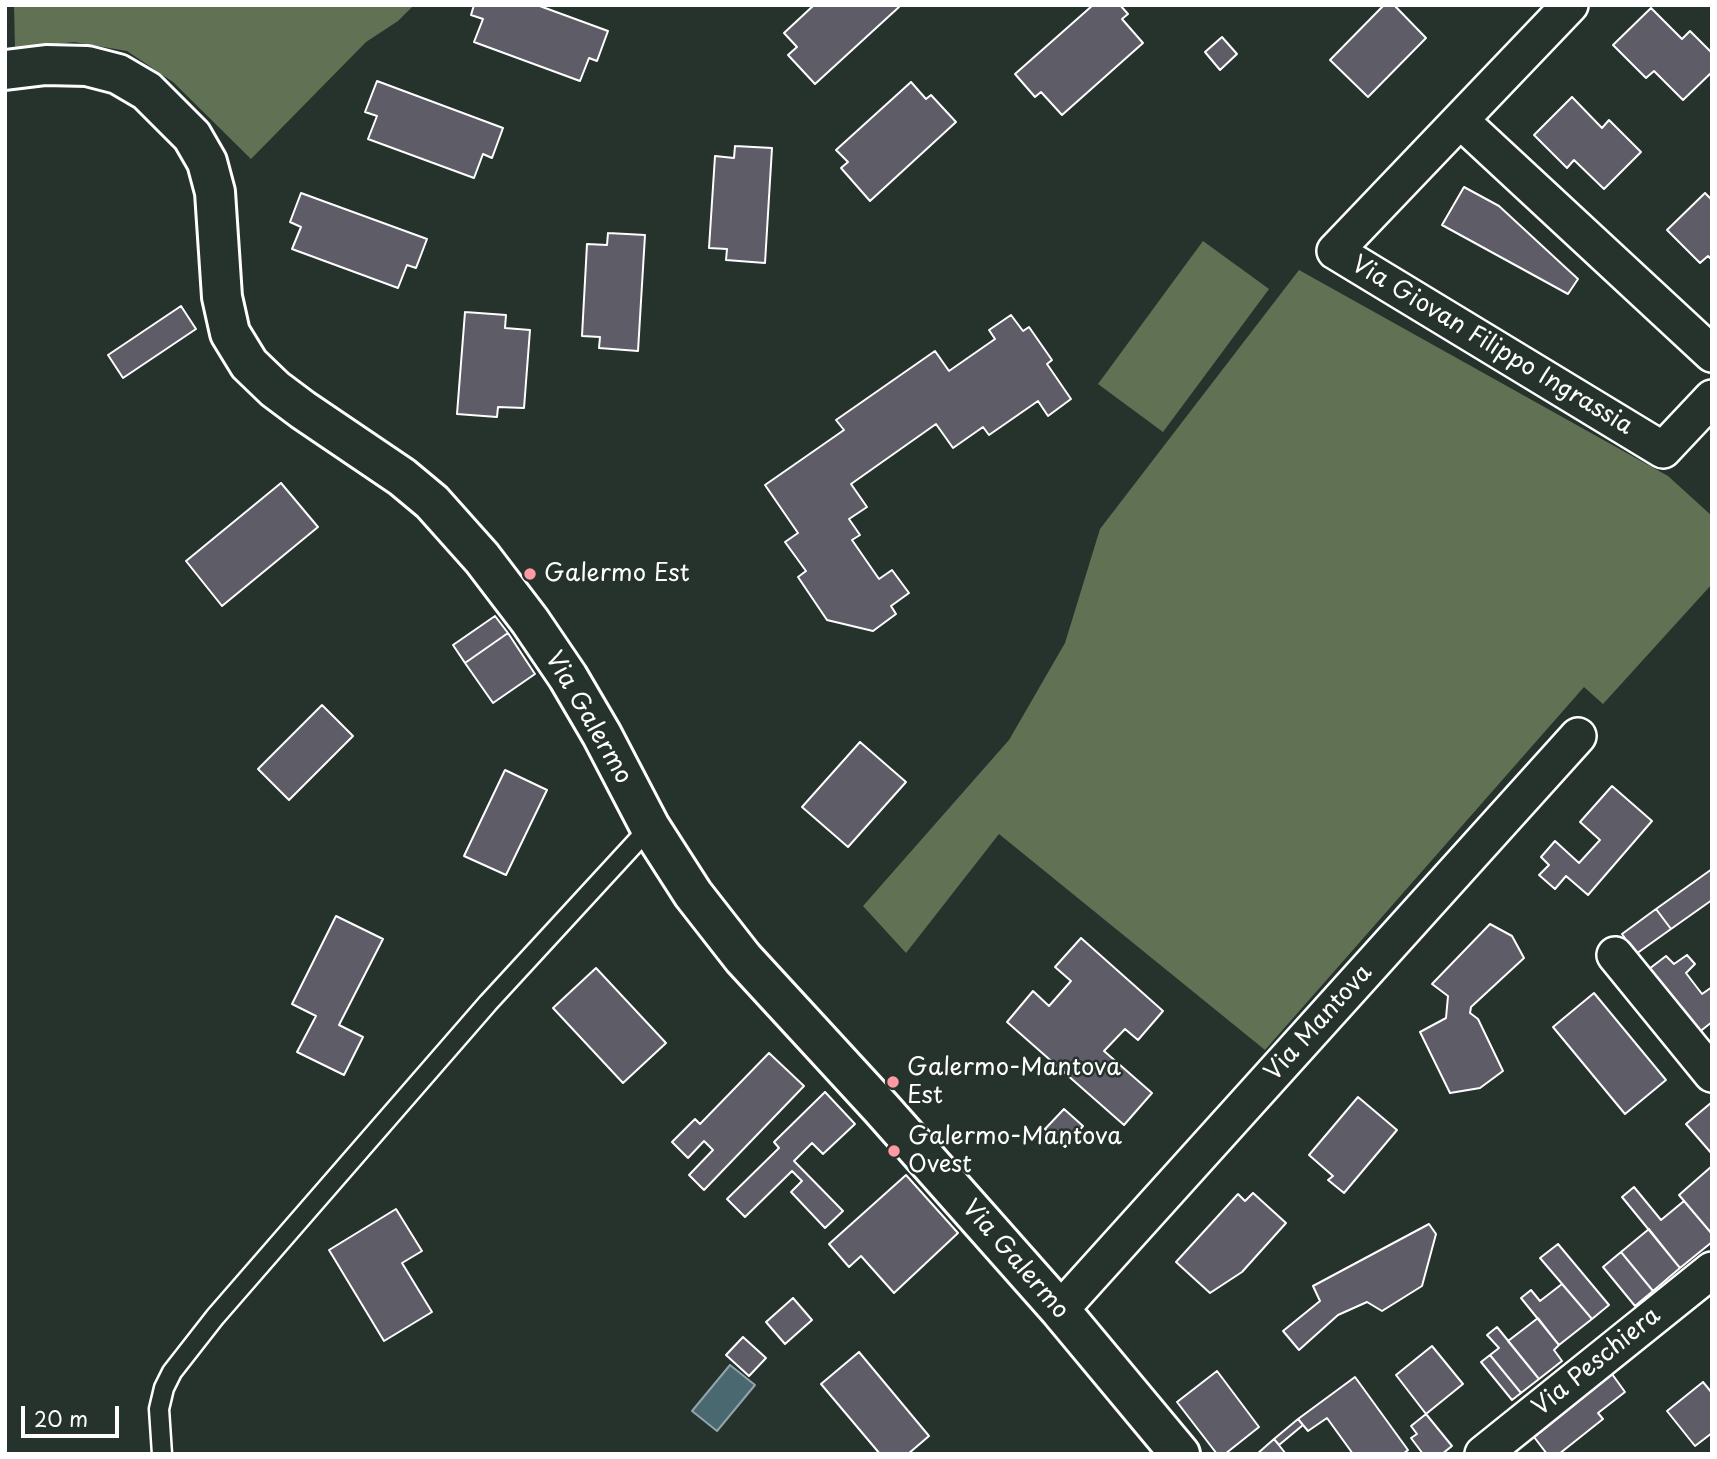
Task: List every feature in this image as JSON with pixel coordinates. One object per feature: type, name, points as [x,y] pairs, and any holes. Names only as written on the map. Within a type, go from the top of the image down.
[{"type":"main road","name":"Via Galermo","points":[[5,71],[46,65],[87,66],[118,74],[147,91],[192,136],[207,162],[215,192],[222,297],[230,333],[249,364],[275,389],[303,410],[402,477],[432,502],[482,558],[568,677],[650,827],[693,894],[743,958],[881,1108],[1060,1310],[1180,1454]]},
{"type":"street","name":"Via Giovan Filippo Ingrassia","points":[[1570,5],[1335,251],[1663,450],[1712,398]]},
{"type":"street","points":[[1461,121],[1712,354]]},
{"type":"street","name":"Via Mantova","points":[[1060,1310],[1578,736]]},
{"type":"street","points":[[1615,955],[1712,1074]]},
{"type":"street","name":"Via Peschiera","points":[[1483,1454],[1712,1270]]},
{"type":"lane","points":[[162,1454],[159,1409],[164,1388],[172,1372],[215,1317],[479,1013],[650,827]]},
{"type":"green space","points":[[14,5],[414,5],[398,21],[366,42],[251,159],[173,82],[127,51],[74,42],[15,49]]},
{"type":"green space","points":[[1203,241],[1269,289],[1163,432],[1098,384]]},
{"type":"green space","points":[[1299,270],[1668,476],[1712,516],[1712,584],[1603,704],[1584,687],[1265,1050],[999,834],[906,953],[863,906],[1009,740],[1065,643],[1100,529]]},
{"type":"water","points":[[730,1365],[755,1385],[717,1431],[692,1411]]},
{"type":"building","points":[[474,5],[537,5],[608,31],[597,61],[589,58],[580,81],[474,42],[483,19],[471,15]]},
{"type":"building","points":[[814,5],[899,7],[815,84],[788,55],[797,47],[784,33]]},
{"type":"building","points":[[1093,5],[1120,5],[1128,14],[1122,19],[1143,43],[1062,115],[1041,92],[1035,97],[1015,74]]},
{"type":"building","points":[[1384,5],[1394,5],[1426,38],[1368,97],[1330,60]]},
{"type":"building","points":[[1651,8],[1682,39],[1690,31],[1712,53],[1712,72],[1683,100],[1654,71],[1646,78],[1613,45]]},
{"type":"building","points":[[1222,37],[1237,54],[1220,70],[1205,52]]},
{"type":"building","points":[[377,81],[503,128],[492,158],[483,154],[474,178],[368,139],[377,116],[365,112]]},
{"type":"building","points":[[911,82],[926,99],[931,95],[956,122],[870,201],[841,168],[848,162],[836,150]]},
{"type":"building","points":[[1572,97],[1602,128],[1609,120],[1641,152],[1604,189],[1574,160],[1567,168],[1534,135]]},
{"type":"building","points":[[735,146],[772,148],[765,263],[726,260],[727,249],[709,248],[715,156],[734,158]]},
{"type":"building","points":[[1464,187],[1499,206],[1578,279],[1568,294],[1442,225]]},
{"type":"building","points":[[301,193],[427,239],[416,268],[407,265],[398,288],[292,249],[301,227],[290,222]]},
{"type":"building","points":[[1705,193],[1712,200],[1712,260],[1708,256],[1700,263],[1667,230]]},
{"type":"building","points":[[608,233],[645,235],[638,351],[599,348],[600,337],[582,336],[587,244],[607,245]]},
{"type":"building","points":[[181,306],[196,329],[123,378],[108,355]]},
{"type":"building","points":[[465,312],[506,315],[505,328],[530,330],[524,408],[498,407],[497,417],[457,414]]},
{"type":"building","points":[[1011,315],[1023,331],[1029,327],[1052,360],[1047,364],[1071,399],[1048,416],[1038,401],[989,435],[983,427],[953,448],[936,424],[851,484],[867,507],[849,519],[860,535],[852,540],[879,579],[892,570],[909,593],[891,606],[896,614],[873,631],[827,620],[798,577],[806,571],[785,542],[798,533],[765,485],[844,430],[836,420],[935,351],[949,371],[995,339],[989,330]]},
{"type":"building","points":[[281,483],[318,527],[222,606],[186,561]]},
{"type":"building","points":[[495,616],[508,633],[465,663],[453,645]]},
{"type":"building","points":[[508,633],[535,674],[493,703],[465,663]]},
{"type":"building","points":[[322,705],[353,736],[289,800],[258,769]]},
{"type":"building","points":[[860,742],[906,782],[848,847],[802,807]]},
{"type":"building","points":[[505,770],[547,790],[506,875],[464,856]]},
{"type":"building","points":[[1612,786],[1652,821],[1588,895],[1566,876],[1555,889],[1539,875],[1549,865],[1541,857],[1555,841],[1579,863],[1600,840],[1580,822]]},
{"type":"building","points":[[1712,869],[1712,900],[1671,929],[1656,909]]},
{"type":"building","points":[[1656,909],[1671,929],[1636,954],[1622,934]]},
{"type":"building","points":[[336,916],[383,939],[339,1025],[363,1037],[344,1075],[297,1052],[316,1016],[292,1004]]},
{"type":"building","points":[[1490,924],[1512,936],[1524,958],[1471,1007],[1470,1013],[1478,1019],[1503,1071],[1480,1088],[1450,1093],[1420,1032],[1446,1018],[1448,996],[1432,984]]},
{"type":"building","points":[[1081,938],[1163,1011],[1138,1040],[1125,1029],[1104,1051],[1152,1093],[1124,1125],[1007,1022],[1033,991],[1049,1006],[1071,981],[1055,967]]},
{"type":"building","points":[[1687,955],[1695,964],[1686,973],[1702,994],[1712,987],[1712,1022],[1698,1033],[1649,969],[1666,956],[1674,964]]},
{"type":"building","points":[[596,968],[666,1043],[623,1083],[553,1008]]},
{"type":"building","points":[[1594,993],[1666,1080],[1625,1114],[1553,1027]]},
{"type":"building","points":[[769,1053],[804,1086],[704,1190],[689,1175],[713,1150],[704,1141],[688,1158],[672,1142],[695,1119],[700,1124]]},
{"type":"building","points":[[825,1092],[855,1124],[823,1154],[812,1143],[794,1161],[843,1211],[825,1228],[791,1192],[802,1181],[792,1171],[745,1217],[727,1199],[779,1148],[774,1142]]},
{"type":"building","points":[[1358,1097],[1397,1130],[1344,1193],[1328,1180],[1333,1176],[1309,1155]]},
{"type":"building","points":[[1712,1102],[1712,1154],[1686,1124]]},
{"type":"building","points":[[1064,1109],[1083,1126],[1065,1147],[1045,1129]]},
{"type":"building","points":[[1712,1166],[1712,1234],[1679,1195]]},
{"type":"building","points":[[906,1175],[958,1233],[894,1293],[861,1256],[849,1267],[829,1244]]},
{"type":"building","points":[[1634,1187],[1661,1220],[1684,1201],[1712,1234],[1712,1242],[1680,1268],[1622,1197]]},
{"type":"building","points":[[1253,1193],[1286,1223],[1242,1272],[1210,1293],[1176,1262],[1238,1194],[1245,1201]]},
{"type":"building","points":[[396,1209],[422,1251],[402,1263],[432,1312],[384,1341],[329,1250]]},
{"type":"building","points":[[1429,1224],[1436,1234],[1422,1286],[1382,1311],[1367,1302],[1338,1315],[1299,1350],[1283,1331],[1320,1301],[1313,1286]]},
{"type":"building","points":[[1649,1229],[1680,1268],[1653,1291],[1621,1252]]},
{"type":"building","points":[[1558,1244],[1609,1305],[1592,1319],[1540,1258]]},
{"type":"building","points":[[1621,1252],[1653,1291],[1635,1306],[1603,1267]]},
{"type":"building","points":[[1562,1284],[1592,1319],[1559,1345],[1521,1298],[1531,1290],[1540,1301]]},
{"type":"building","points":[[793,1298],[812,1320],[785,1344],[766,1322]]},
{"type":"building","points":[[1538,1318],[1559,1345],[1554,1350],[1562,1361],[1539,1379],[1508,1341]]},
{"type":"building","points":[[1497,1327],[1539,1379],[1521,1393],[1490,1355],[1499,1348],[1487,1335]]},
{"type":"building","points":[[743,1337],[766,1358],[749,1376],[726,1355]]},
{"type":"building","points":[[1432,1346],[1463,1384],[1426,1414],[1396,1375]]},
{"type":"building","points":[[859,1352],[929,1436],[908,1454],[880,1454],[821,1384]]},
{"type":"building","points":[[1490,1355],[1521,1393],[1512,1400],[1481,1362]]},
{"type":"building","points":[[1217,1371],[1259,1427],[1225,1454],[1217,1454],[1177,1402]]},
{"type":"building","points":[[1612,1374],[1625,1392],[1598,1413],[1603,1419],[1559,1454],[1547,1454],[1534,1437]]},
{"type":"building","points":[[1355,1377],[1408,1450],[1403,1454],[1353,1454],[1327,1418],[1308,1431],[1298,1419]]},
{"type":"building","points":[[1703,1382],[1712,1393],[1712,1433],[1695,1446],[1667,1411]]},
{"type":"building","points":[[1426,1414],[1452,1446],[1442,1454],[1423,1454],[1411,1438],[1417,1434],[1411,1426]]},
{"type":"building","points":[[1298,1419],[1303,1425],[1279,1445],[1274,1439]]},
{"type":"building","points":[[1274,1439],[1286,1454],[1257,1454]]},
{"type":"place","name":"Galermo Est","points":[[530,574]]},
{"type":"place","name":"Galermo-Mantova Est","points":[[893,1082]]},
{"type":"place","name":"Galermo-Mantova Ovest","points":[[894,1151]]}]
